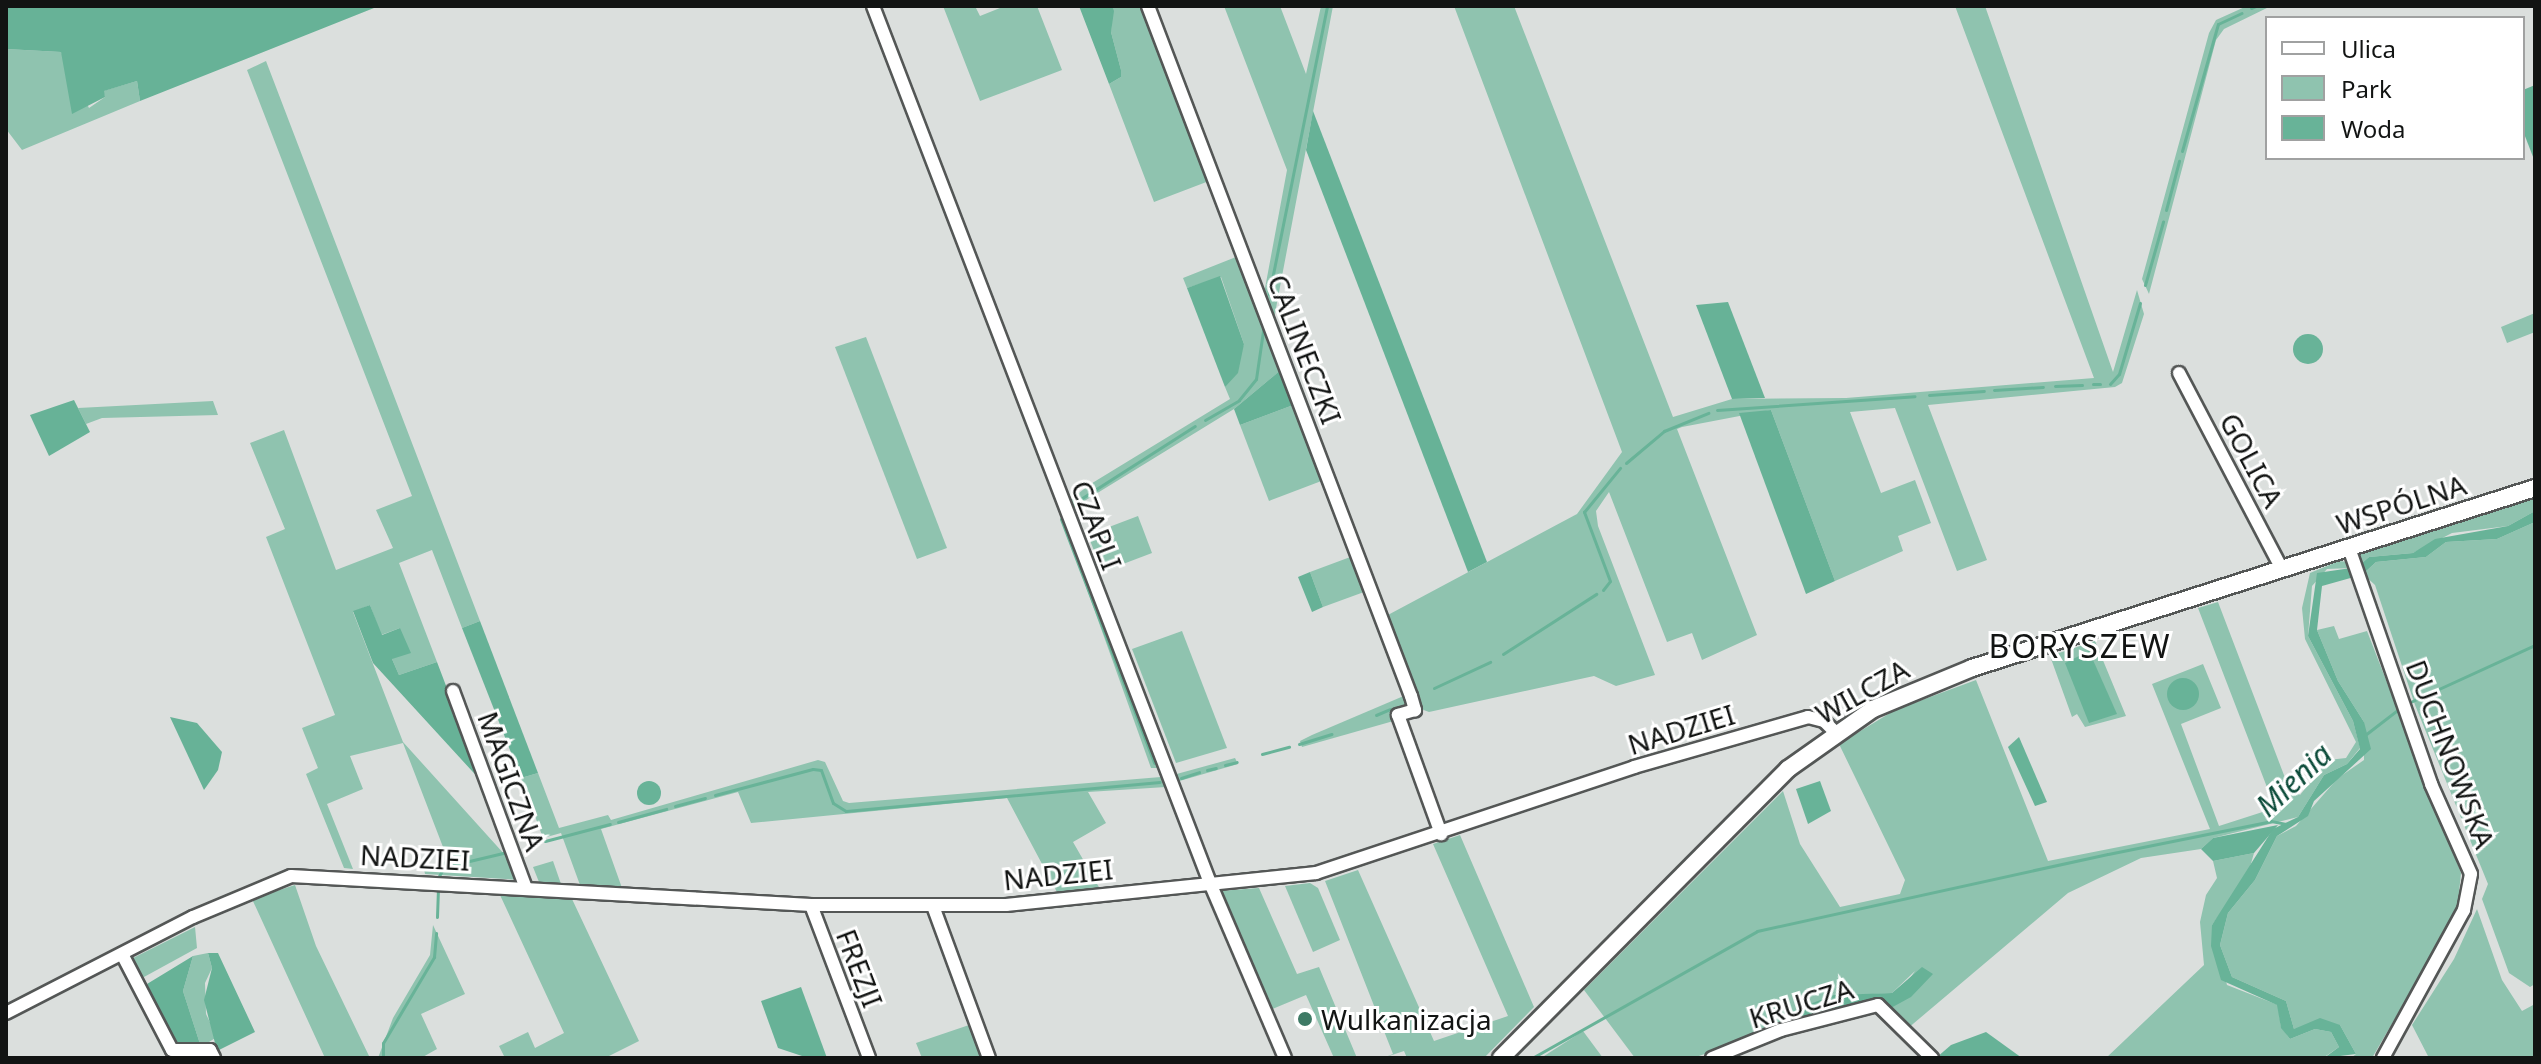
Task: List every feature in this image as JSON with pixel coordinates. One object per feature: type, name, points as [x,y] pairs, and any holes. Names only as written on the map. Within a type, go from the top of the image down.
[{"type":"main road","name":"WSPÓLNA","points":[[2282,569],[2352,554],[2535,488]]},
{"type":"main road","name":"WILCZA","points":[[1501,1058],[1777,779],[1835,732],[1938,679],[2282,569]]},
{"type":"street","name":"CZAPLI","points":[[873,6],[1210,883],[1285,1058]]},
{"type":"street","name":"CALINECZKI","points":[[1148,6],[1415,710],[1398,715],[1441,834]]},
{"type":"street","name":"GOLICA","points":[[2179,373],[2282,569]]},
{"type":"street","name":"DUCHNOWSKA","points":[[2352,554],[2404,706],[2465,859],[2470,891],[2383,1058]]},
{"type":"street","name":"MAGICZNA","points":[[453,691],[526,888]]},
{"type":"street","name":"NADZIEI","points":[[122,954],[252,889],[291,876],[811,905],[933,906],[1006,905],[1316,873],[1441,834],[1634,767],[1805,718],[1820,719],[1835,732]]},
{"type":"street","name":"FREZJI","points":[[811,905],[867,1053]]},
{"type":"street","points":[[933,906],[989,1058]]},
{"type":"street","points":[[6,1013],[122,954],[172,1050],[210,1050],[214,1058]]},
{"type":"street","name":"KRUCZA","points":[[1712,1058],[1781,1030],[1878,1005],[1932,1058]]},
{"type":"green space","points":[[943,6],[975,6],[980,16],[1005,6],[1037,6],[1062,70],[980,101]]},
{"type":"green space","points":[[1112,6],[1144,6],[1209,181],[1154,202],[1109,84],[1121,77],[1111,32]]},
{"type":"green space","points":[[1224,6],[1280,6],[1306,74],[1321,6],[1333,6],[1273,324],[1263,299],[1287,170]]},
{"type":"green space","points":[[1454,6],[1514,6],[1673,417],[1732,399],[1846,398],[2094,378],[1955,6],[1985,6],[2113,372],[2137,290],[2144,314],[2122,383],[2115,387],[1928,405],[1987,560],[1957,571],[1895,408],[1850,412],[1881,493],[1915,480],[1931,523],[1898,536],[1903,551],[1835,581],[1771,410],[1682,427],[1677,429],[1757,635],[1702,660],[1692,633],[1667,642],[1609,492],[1596,511],[1598,526],[1655,675],[1616,686],[1594,676],[1429,712],[1421,709],[1386,616],[1577,514],[1622,452]]},
{"type":"green space","points":[[2247,6],[2271,6],[2224,29],[2216,40],[2149,294],[2142,279],[2209,33],[2216,20]]},
{"type":"green space","points":[[6,49],[61,52],[89,108],[105,97],[103,91],[137,81],[140,101],[22,150],[6,129]]},
{"type":"green space","points":[[266,61],[480,621],[462,628],[432,550],[399,563],[437,662],[399,675],[392,659],[400,628],[381,635],[370,605],[353,612],[403,742],[515,866],[521,880],[425,874],[424,869],[448,860],[403,743],[350,756],[363,789],[327,804],[353,869],[344,868],[306,774],[318,768],[302,728],[335,715],[266,537],[285,529],[250,443],[284,430],[336,570],[393,548],[376,510],[412,496],[247,70]]},
{"type":"green space","points":[[1241,255],[1283,368],[1234,409],[1073,508],[1069,501],[1089,485],[1230,399],[1225,387],[1244,344],[1221,277],[1187,288],[1183,278]]},
{"type":"green space","points":[[2535,313],[2535,332],[2507,343],[2501,327]]},
{"type":"green space","points":[[866,337],[947,548],[917,559],[835,347]]},
{"type":"green space","points":[[213,401],[218,415],[102,418],[86,424],[78,408]]},
{"type":"green space","points":[[1296,404],[1324,480],[1269,501],[1240,425]]},
{"type":"green space","points":[[2535,493],[2535,511],[2508,526],[2452,533],[2413,553],[2369,557],[2361,564],[2357,556],[2357,551]]},
{"type":"green space","points":[[1060,514],[1158,768],[1151,768]]},
{"type":"green space","points":[[1138,516],[1152,553],[1102,572],[1088,535]]},
{"type":"green space","points":[[2535,522],[2535,984],[2530,987],[2509,973],[2482,899],[2488,884],[2415,705],[2375,585],[2363,574],[2376,562],[2426,557],[2446,542],[2497,539]]},
{"type":"green space","points":[[1353,556],[1364,592],[1323,607],[1310,572]]},
{"type":"green space","points":[[2339,561],[2349,562],[2351,568],[2327,569],[2312,586],[2308,636],[2353,721],[2360,748],[2347,764],[2324,775],[2298,817],[2213,838],[2201,849],[2141,858],[2068,893],[1907,1029],[1889,1009],[1915,971],[1892,993],[1834,996],[1791,1011],[1780,1021],[1781,1028],[1693,1058],[1635,1058],[1584,990],[1783,791],[1800,844],[1840,907],[1900,894],[1905,880],[1839,744],[1895,710],[1976,680],[2048,861],[2210,829],[2152,684],[2203,664],[2221,708],[2181,724],[2219,826],[2275,808],[2198,608],[2218,602],[2287,783],[2300,795],[2328,760],[2346,758],[2356,742],[2305,639],[2302,608],[2310,573]]},
{"type":"green space","points":[[2334,626],[2339,639],[2367,631],[2461,873],[2457,912],[2372,1058],[2351,1058],[2356,1054],[2340,1025],[2294,1029],[2286,1001],[2232,977],[2220,945],[2228,913],[2255,880],[2277,836],[2296,826],[2338,778],[2364,760],[2364,722],[2338,681],[2317,630]]},
{"type":"green space","points":[[1182,631],[1227,748],[1176,763],[1132,649]]},
{"type":"green space","points":[[2095,641],[2126,716],[2085,727],[2077,714],[2072,717],[2050,656]]},
{"type":"green space","points":[[1406,695],[1408,706],[1397,720],[1302,747],[1300,741],[1312,735]]},
{"type":"green space","points":[[1235,758],[1238,764],[1176,782],[1173,775]]},
{"type":"green space","points":[[818,760],[825,762],[843,801],[849,803],[1161,777],[1166,787],[1088,792],[1106,823],[1073,842],[1100,889],[1058,894],[1007,798],[751,823],[738,792],[601,829],[622,888],[580,885],[561,833],[543,838],[521,778],[538,773],[559,828],[608,815],[611,820]]},
{"type":"green space","points":[[1460,835],[1534,1007],[1484,1058],[1407,1058],[1404,1051],[1383,1058],[1393,1054],[1325,881],[1358,870],[1434,1041],[1508,1016],[1433,844]]},
{"type":"green space","points":[[2254,853],[2248,874],[2212,925],[2227,985],[2278,1005],[2281,1027],[2290,1039],[2315,1029],[2331,1032],[2339,1047],[2323,1058],[2106,1058],[2204,965],[2200,922],[2206,895],[2217,878],[2213,861]]},
{"type":"green space","points":[[553,861],[561,884],[539,882],[533,867]]},
{"type":"green space","points":[[1310,883],[1318,888],[1340,940],[1313,952],[1285,886]]},
{"type":"green space","points":[[295,885],[316,946],[370,1058],[325,1058],[252,899]]},
{"type":"green space","points":[[1259,888],[1297,974],[1319,967],[1357,1058],[1334,1058],[1306,995],[1270,1010],[1219,891]]},
{"type":"green space","points":[[500,895],[572,899],[639,1041],[605,1058],[505,1058],[499,1046],[528,1032],[535,1048],[564,1033]]},
{"type":"green space","points":[[2477,909],[2502,980],[2522,1011],[2535,1004],[2535,1058],[2429,1058],[2412,1025],[2454,959]]},
{"type":"green space","points":[[433,925],[465,994],[421,1014],[437,1049],[421,1058],[378,1058],[393,1018],[430,955]]},
{"type":"green space","points":[[195,927],[197,948],[144,977],[135,972],[129,960]]},
{"type":"green space","points":[[208,953],[212,968],[205,983],[206,1014],[217,1037],[201,1047],[183,991],[193,956]]},
{"type":"green space","points":[[972,1024],[985,1058],[922,1058],[916,1043]]},
{"type":"green space","points":[[1583,1031],[1603,1058],[1541,1058]]},
{"type":"shaded area","points":[[6,6],[379,6],[140,101],[137,81],[104,91],[105,97],[72,114],[61,52],[6,49]]},
{"type":"shaded area","points":[[1079,6],[1112,6],[1114,11],[1111,32],[1121,77],[1109,84]]},
{"type":"shaded area","points":[[2535,85],[2535,162],[2525,136],[2525,89]]},
{"type":"shaded area","points":[[1313,111],[1487,562],[1468,572],[1306,150]]},
{"type":"shaded area","points":[[1220,276],[1244,344],[1238,373],[1225,387],[1187,288]]},
{"type":"shaded area","points":[[1728,302],[1765,398],[1732,399],[1696,305]]},
{"type":"shaded area","points":[[1283,368],[1296,404],[1240,425],[1234,409]]},
{"type":"shaded area","points":[[74,400],[90,432],[49,456],[30,415]]},
{"type":"shaded area","points":[[1771,410],[1835,581],[1806,594],[1739,413]]},
{"type":"shaded area","points":[[1310,572],[1323,607],[1312,612],[1298,577]]},
{"type":"shaded area","points":[[370,605],[382,635],[400,628],[411,653],[392,659],[399,675],[437,662],[483,783],[373,663],[353,611]]},
{"type":"shaded area","points":[[480,621],[538,773],[521,778],[462,628]]},
{"type":"shaded area","points":[[170,717],[197,723],[222,752],[218,770],[204,790]]},
{"type":"shaded area","points":[[2278,825],[2254,853],[2213,861],[2201,849],[2213,838]]},
{"type":"shaded area","points":[[208,953],[218,953],[255,1032],[217,1051],[204,1000],[212,968]]},
{"type":"shaded area","points":[[193,956],[183,991],[201,1047],[177,1047],[147,984]]},
{"type":"shaded area","points":[[1922,967],[1933,974],[1911,997],[1889,1009],[1781,1028],[1780,1021],[1791,1011],[1834,995],[1892,993]]},
{"type":"shaded area","points":[[801,987],[827,1058],[808,1058],[778,1048],[761,1001]]},
{"type":"shaded area","points":[[1986,1032],[2022,1058],[1936,1058],[1951,1045]]},
{"type":"water","points":[[2308,334],[2319,338],[2323,349],[2319,360],[2308,364],[2297,360],[2293,349],[2297,338]]},
{"type":"water","points":[[2535,511],[2535,522],[2497,539],[2446,542],[2426,557],[2376,562],[2363,574],[2361,564],[2369,557],[2413,553],[2435,539],[2508,526]]},
{"type":"water","points":[[2351,568],[2354,577],[2322,586],[2317,630],[2338,681],[2364,722],[2371,749],[2314,801],[2308,816],[2277,836],[2255,880],[2228,913],[2220,945],[2232,977],[2286,1001],[2294,1029],[2320,1018],[2340,1025],[2356,1054],[2324,1058],[2339,1047],[2331,1032],[2315,1029],[2290,1039],[2281,1028],[2277,1005],[2221,980],[2211,946],[2212,925],[2273,829],[2298,817],[2324,775],[2347,764],[2360,749],[2353,721],[2308,636],[2317,573]]},
{"type":"water","points":[[2089,651],[2117,714],[2089,723],[2065,663]]},
{"type":"water","points":[[2183,678],[2195,682],[2199,694],[2195,706],[2183,710],[2171,706],[2167,694],[2171,682]]},
{"type":"water","points":[[2019,737],[2047,802],[2035,806],[2008,747]]},
{"type":"water","points":[[649,781],[658,784],[661,793],[658,802],[649,805],[640,802],[637,793],[640,784]]},
{"type":"water","points":[[1820,781],[1831,811],[1808,824],[1796,789]]},
{"type":"waterway","points":[[1269,294],[1327,6]]},
{"type":"waterway","points":[[2251,8],[2256,6]]},
{"type":"waterway","points":[[2182,151],[2218,24],[2242,13]]},
{"type":"waterway","points":[[2166,210],[2179,161]]},
{"type":"waterway","points":[[2145,285],[2163,222]]},
{"type":"waterway","points":[[2110,384],[2119,374],[2140,303]]},
{"type":"waterway","points":[[1205,420],[1239,400],[1256,379],[1264,324]]},
{"type":"waterway","points":[[2093,384],[2100,384]]},
{"type":"waterway","points":[[2055,386],[2082,385]]},
{"type":"waterway","points":[[1994,390],[2043,387]]},
{"type":"waterway","points":[[1929,395],[1984,391]]},
{"type":"waterway","points":[[1717,410],[1915,396]]},
{"type":"waterway","points":[[1626,463],[1664,431],[1708,413]]},
{"type":"waterway","points":[[1076,502],[1195,426]]},
{"type":"waterway","points":[[1603,590],[1610,581],[1584,512],[1620,468]]},
{"type":"waterway","points":[[1061,519],[1154,763]]},
{"type":"waterway","points":[[1503,654],[1596,594]]},
{"type":"waterway","points":[[2406,704],[2535,645]]},
{"type":"waterway","points":[[1434,688],[1490,662]]},
{"type":"waterway","points":[[2365,735],[2400,708]]},
{"type":"waterway","points":[[1376,715],[1390,709]]},
{"type":"waterway","points":[[1299,744],[1331,734]]},
{"type":"waterway","points":[[1262,754],[1289,747]]},
{"type":"waterway","points":[[1225,765],[1237,762]]},
{"type":"waterway","points":[[1207,770],[1216,768]]},
{"type":"waterway","points":[[715,795],[813,769],[821,770],[833,803],[846,811],[1160,782]]},
{"type":"waterway","points":[[1181,778],[1199,772]]},
{"type":"waterway","points":[[675,806],[705,798]]},
{"type":"waterway","points":[[618,822],[666,809]]},
{"type":"waterway","name":"Mienia","points":[[1532,1058],[1757,931],[2271,821],[2286,824]]},
{"type":"waterway","points":[[545,841],[610,824]]},
{"type":"waterway","points":[[439,876],[444,867],[507,852]]},
{"type":"waterway","points":[[437,917],[438,890]]},
{"type":"waterway","points":[[383,1058],[383,1043],[434,957],[436,933]]},
{"type":"place","name":"Wulkanizacja","points":[[1305,1019]]},
{"type":"district","name":"BORYSZEW","points":[[2080,646]]}]
